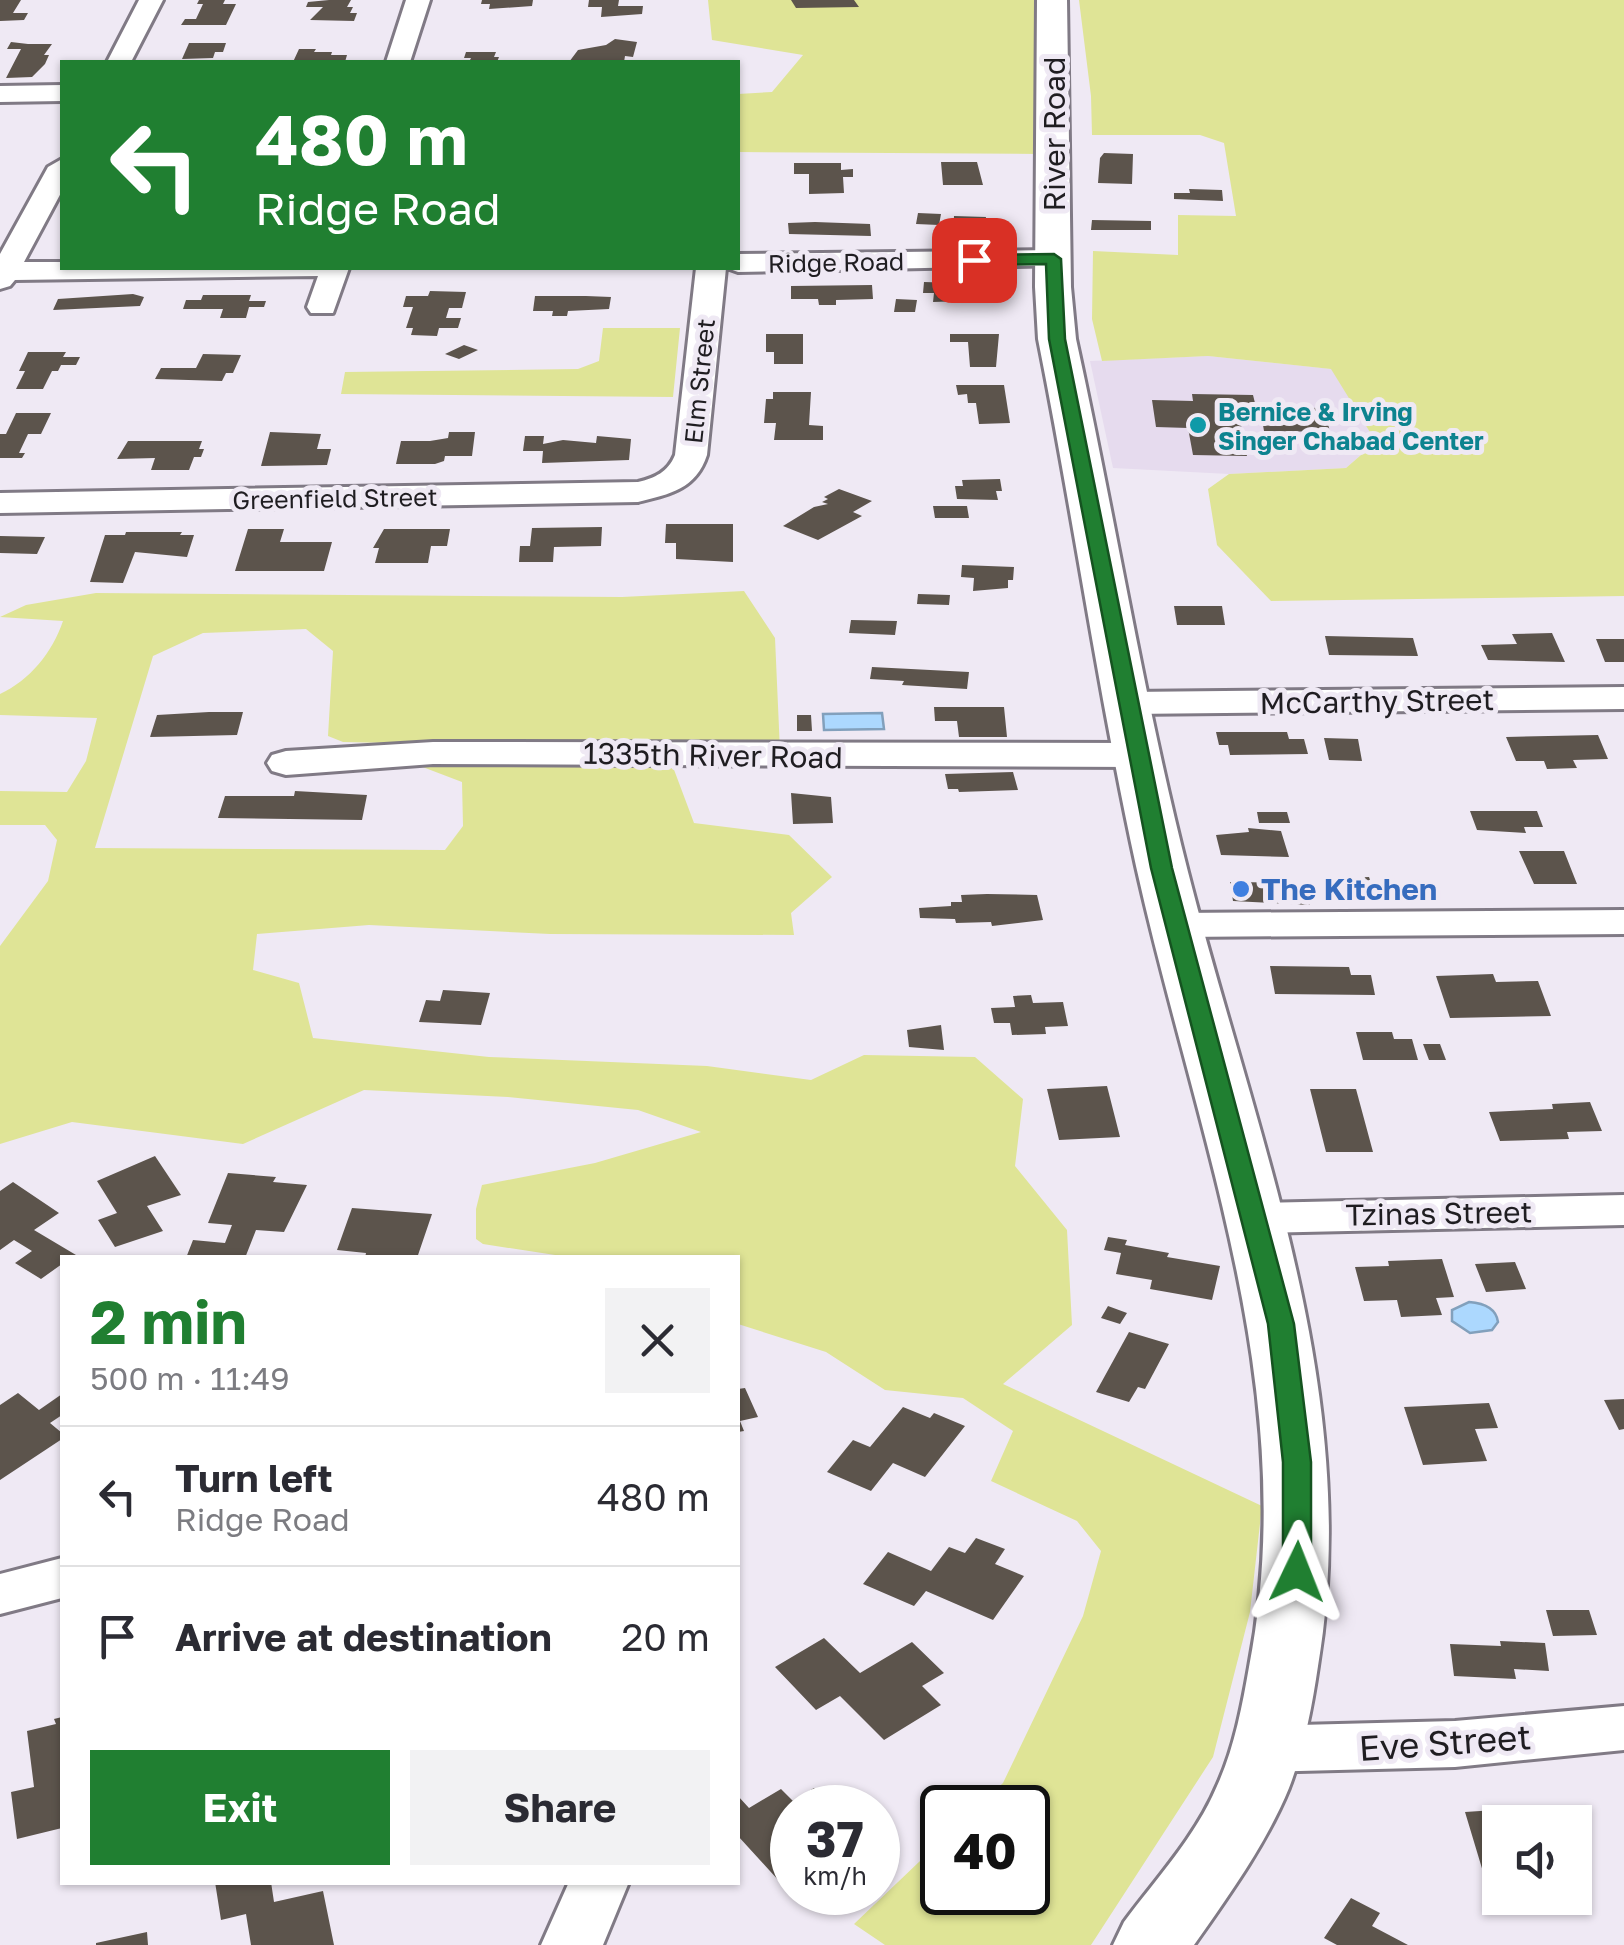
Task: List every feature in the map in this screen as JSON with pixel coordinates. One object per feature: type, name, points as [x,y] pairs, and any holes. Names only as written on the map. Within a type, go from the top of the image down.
[{"type":"street","points":[[120,60],[151,0]]},
{"type":"street","points":[[399,60],[418,0]]},
{"type":"street","name":"River Road","points":[[1052,0],[1057,339],[1176,925],[1281,1324],[1297,1462],[1299,1538],[1286,1671],[1265,1749],[1250,1795],[1224,1842],[1151,1945]]},
{"type":"street","points":[[0,94],[60,93]]},
{"type":"street","points":[[2,275],[60,171]]},
{"type":"street","name":"Ridge Road","points":[[740,263],[1054,259]]},
{"type":"street","points":[[2,275],[226,270]]},
{"type":"street","points":[[322,307],[334,270]]},
{"type":"street","name":"Elm Street","points":[[669,485],[688,470],[691,455],[711,270]]},
{"type":"street","name":"Greenfield Street","points":[[0,504],[638,492],[669,485]]},
{"type":"street","name":"McCarthy Street","points":[[1130,704],[1624,698]]},
{"type":"street","name":"1335th River Road","points":[[286,763],[433,753],[1140,755]]},
{"type":"street","points":[[1176,925],[1624,922]]},
{"type":"street","name":"Tzinas Street","points":[[1253,1218],[1624,1210]]},
{"type":"street","points":[[0,1594],[60,1579]]},
{"type":"street","name":"Eve Street","points":[[1265,1749],[1454,1744],[1624,1728]]},
{"type":"street","points":[[572,1945],[597,1885]]},
{"type":"shaded area","points":[[1208,356],[1332,369],[1376,442],[1346,468],[1229,474],[1113,468],[1090,361]]},
{"type":"green space","points":[[708,0],[1034,0],[1039,18],[1040,154],[740,152],[740,94],[772,92],[803,55],[712,40]]},
{"type":"green space","points":[[1079,0],[1624,0],[1624,596],[1271,601],[1217,545],[1208,489],[1229,474],[1346,468],[1376,442],[1331,369],[1208,356],[1102,361],[1092,319],[1093,251],[1178,255],[1178,215],[1236,216],[1224,143],[1200,135],[1092,135]]},
{"type":"green space","points":[[603,328],[680,328],[673,397],[341,394],[345,372],[578,369],[599,361]]},
{"type":"green space","points":[[744,591],[775,638],[780,751],[343,742],[328,736],[333,651],[306,629],[203,633],[153,656],[95,848],[445,850],[463,826],[462,782],[420,766],[673,767],[694,823],[789,835],[832,877],[791,913],[794,935],[550,934],[369,925],[257,934],[253,970],[299,983],[313,1038],[489,1057],[707,1066],[811,1080],[864,1055],[975,1057],[1023,1099],[1015,1166],[1067,1230],[1072,1325],[1003,1384],[1262,1506],[1250,1612],[1213,1757],[1091,1945],[885,1945],[854,1924],[863,1915],[900,1915],[900,1880],[920,1861],[920,1915],[1050,1915],[1050,1785],[1001,1785],[1083,1616],[1101,1551],[1077,1521],[991,1481],[1013,1431],[963,1398],[885,1390],[826,1352],[740,1325],[740,1255],[555,1255],[483,1244],[476,1239],[476,1209],[482,1185],[595,1163],[701,1132],[638,1110],[508,1097],[364,1090],[243,1144],[72,1122],[0,1144],[0,946],[48,881],[57,840],[45,825],[0,825],[0,791],[67,792],[86,761],[97,718],[0,715],[0,694],[39,664],[63,621],[0,617],[26,605],[96,593],[622,597]]},
{"type":"water","points":[[882,713],[884,729],[824,730],[823,714]]},
{"type":"water","points":[[1469,1302],[1491,1309],[1498,1322],[1492,1330],[1470,1333],[1452,1321],[1452,1310]]},
{"type":"building","points":[[0,0],[21,0],[13,13],[28,13],[24,20],[0,21]]},
{"type":"building","points":[[199,0],[236,4],[226,25],[181,25],[185,19],[196,19],[203,4],[197,4]]},
{"type":"building","points":[[351,0],[347,7],[353,7],[350,13],[357,13],[354,21],[310,20],[323,7],[306,7],[308,2]]},
{"type":"building","points":[[482,0],[533,0],[532,6],[489,9],[490,4],[481,4]]},
{"type":"building","points":[[589,0],[619,0],[618,6],[643,6],[642,14],[601,17],[602,7],[588,7]]},
{"type":"building","points":[[791,0],[854,0],[859,7],[796,8]]},
{"type":"building","points":[[615,39],[637,42],[633,57],[625,56],[624,60],[570,60],[578,50],[606,45]]},
{"type":"building","points":[[11,42],[52,44],[44,55],[49,55],[45,64],[32,77],[6,78],[21,49],[7,49]]},
{"type":"building","points":[[189,43],[226,43],[223,52],[215,52],[213,58],[182,59]]},
{"type":"building","points":[[299,49],[347,55],[346,60],[294,60]]},
{"type":"building","points":[[466,52],[496,52],[494,57],[499,57],[498,60],[464,58]]},
{"type":"building","points":[[1104,153],[1133,154],[1132,184],[1098,183]]},
{"type":"building","points":[[941,162],[977,162],[983,185],[943,185]]},
{"type":"building","points":[[794,163],[841,163],[841,170],[853,169],[853,177],[843,177],[844,193],[809,194],[809,174],[794,174]]},
{"type":"building","points":[[1189,189],[1222,190],[1223,201],[1174,199],[1174,193],[1190,193]]},
{"type":"building","points":[[918,213],[941,214],[939,225],[916,224]]},
{"type":"building","points":[[954,216],[986,217],[985,223],[995,223],[994,232],[984,232],[983,237],[953,236]]},
{"type":"building","points":[[1092,220],[1151,221],[1151,230],[1091,230]]},
{"type":"building","points":[[788,223],[870,224],[871,236],[789,234]]},
{"type":"building","points":[[924,282],[993,284],[992,300],[933,302],[934,293],[923,293]]},
{"type":"building","points":[[872,285],[873,299],[836,300],[836,305],[819,305],[818,299],[791,299],[791,286]]},
{"type":"building","points":[[430,291],[466,292],[462,308],[449,308],[446,318],[461,318],[458,328],[439,328],[437,336],[411,335],[413,328],[406,328],[413,307],[403,307],[406,296],[428,296]]},
{"type":"building","points":[[133,294],[144,297],[140,306],[53,310],[58,299]]},
{"type":"building","points":[[203,295],[251,295],[249,301],[266,301],[264,307],[249,307],[246,318],[220,318],[223,309],[183,309],[186,300],[201,300]]},
{"type":"building","points":[[535,296],[611,297],[609,309],[568,311],[567,316],[552,316],[553,311],[533,311]]},
{"type":"building","points":[[896,299],[917,300],[915,312],[894,312]]},
{"type":"building","points":[[766,334],[803,334],[803,364],[774,364],[774,352],[766,352]]},
{"type":"building","points":[[950,334],[999,334],[996,367],[970,367],[968,342],[950,342]]},
{"type":"building","points":[[464,345],[478,350],[459,359],[445,354]]},
{"type":"building","points":[[28,352],[66,352],[63,357],[80,357],[76,365],[61,365],[58,371],[52,371],[43,389],[16,389],[25,371],[19,371]]},
{"type":"building","points":[[203,354],[241,355],[233,373],[226,373],[222,381],[155,379],[161,368],[196,368]]},
{"type":"building","points":[[956,385],[1004,385],[1010,423],[979,424],[976,403],[968,403],[967,394],[958,395]]},
{"type":"building","points":[[773,392],[811,392],[809,425],[823,426],[823,440],[774,440],[776,423],[764,423],[766,399],[773,399]]},
{"type":"building","name":"Bernice & Irving Singer Chabad Center","points":[[1192,394],[1253,395],[1256,407],[1324,408],[1330,432],[1264,431],[1263,425],[1241,425],[1247,456],[1193,455],[1188,428],[1156,427],[1152,400],[1193,401]]},
{"type":"building","points":[[16,413],[51,413],[41,434],[28,434],[19,453],[25,453],[22,458],[0,458],[0,434],[6,434]]},
{"type":"building","points":[[270,432],[321,434],[317,449],[331,449],[327,465],[261,466]]},
{"type":"building","points":[[449,432],[475,432],[472,456],[445,456],[444,461],[435,464],[396,464],[401,441],[448,438]]},
{"type":"building","points":[[525,436],[544,436],[543,444],[563,440],[596,443],[597,436],[631,439],[629,460],[542,463],[543,451],[523,451]]},
{"type":"building","points":[[128,441],[202,441],[199,449],[204,449],[201,457],[194,457],[189,470],[151,470],[155,458],[117,459]]},
{"type":"building","points":[[1000,479],[1002,491],[996,491],[998,500],[957,499],[955,486],[963,486],[962,480]]},
{"type":"building","points":[[839,489],[872,501],[853,512],[862,516],[818,540],[783,526],[814,507],[828,504],[822,502],[828,499],[824,497]]},
{"type":"building","points":[[933,506],[967,506],[969,518],[935,518]]},
{"type":"building","points":[[666,524],[733,524],[733,562],[676,559],[676,543],[665,543]]},
{"type":"building","points":[[602,527],[601,546],[554,547],[553,562],[519,562],[520,546],[530,546],[532,528]]},
{"type":"building","points":[[248,529],[284,529],[280,542],[332,542],[324,571],[235,571]]},
{"type":"building","points":[[384,529],[450,529],[447,546],[431,546],[428,563],[375,563],[379,548],[373,548]]},
{"type":"building","points":[[105,535],[194,535],[187,557],[135,552],[123,583],[90,582]]},
{"type":"building","points":[[0,536],[45,537],[37,554],[0,553]]},
{"type":"building","points":[[962,565],[1014,567],[1013,580],[1008,580],[1008,588],[973,591],[974,578],[961,577]]},
{"type":"building","points":[[918,594],[950,595],[949,605],[917,604]]},
{"type":"building","points":[[1174,606],[1222,606],[1225,625],[1177,625]]},
{"type":"building","points":[[851,620],[897,621],[895,635],[849,633]]},
{"type":"building","points":[[1552,633],[1565,662],[1488,660],[1481,645],[1517,644],[1512,634]]},
{"type":"building","points":[[1325,636],[1413,638],[1418,656],[1329,655]]},
{"type":"building","points":[[1596,639],[1624,639],[1624,662],[1605,662]]},
{"type":"building","points":[[872,667],[969,672],[967,689],[870,679]]},
{"type":"building","points":[[934,707],[1004,707],[1007,737],[959,737],[957,721],[935,721]]},
{"type":"building","points":[[243,712],[237,735],[150,737],[157,715]]},
{"type":"building","points":[[797,715],[811,715],[812,731],[797,731]]},
{"type":"building","points":[[1216,732],[1287,732],[1289,739],[1304,739],[1308,754],[1230,755],[1228,745],[1219,745]]},
{"type":"building","points":[[1598,735],[1608,759],[1573,760],[1577,768],[1547,769],[1544,761],[1516,761],[1506,737]]},
{"type":"building","points":[[1324,738],[1358,739],[1362,761],[1329,760]]},
{"type":"building","points":[[1013,772],[1018,790],[959,792],[948,789],[945,774]]},
{"type":"building","points":[[295,791],[367,795],[362,820],[218,818],[225,796],[294,796]]},
{"type":"building","points":[[791,793],[831,797],[833,823],[793,824]]},
{"type":"building","points":[[1470,811],[1537,811],[1543,827],[1524,827],[1526,833],[1477,830]]},
{"type":"building","points":[[1257,812],[1287,812],[1290,823],[1259,823]]},
{"type":"building","points":[[1248,828],[1281,831],[1289,857],[1221,855],[1216,835],[1249,832]]},
{"type":"building","points":[[1519,851],[1564,851],[1577,884],[1534,884]]},
{"type":"building","points":[[1369,877],[1375,894],[1352,895],[1346,878]]},
{"type":"building","points":[[1230,882],[1304,883],[1313,897],[1308,897],[1310,905],[1233,901]]},
{"type":"building","points":[[961,895],[1037,895],[1043,920],[992,926],[991,922],[920,918],[919,908],[951,906],[951,902],[962,902]]},
{"type":"building","points":[[1270,966],[1349,967],[1351,975],[1371,975],[1375,995],[1275,994]]},
{"type":"building","points":[[1493,974],[1496,982],[1538,981],[1551,1016],[1450,1018],[1436,976]]},
{"type":"building","points":[[443,990],[490,993],[481,1025],[419,1022],[426,1000],[440,1001]]},
{"type":"building","points":[[1031,995],[1033,1003],[1063,1002],[1068,1026],[1045,1027],[1046,1034],[1012,1035],[1010,1023],[994,1023],[991,1008],[1015,1007],[1013,996]]},
{"type":"building","points":[[941,1025],[944,1050],[909,1047],[907,1030]]},
{"type":"building","points":[[1356,1032],[1392,1032],[1394,1039],[1412,1039],[1418,1060],[1363,1060]]},
{"type":"building","points":[[1423,1044],[1440,1044],[1446,1060],[1429,1060]]},
{"type":"building","points":[[1107,1086],[1120,1137],[1059,1140],[1047,1089]]},
{"type":"building","points":[[1310,1089],[1356,1089],[1373,1152],[1326,1152]]},
{"type":"building","points":[[1590,1102],[1602,1131],[1567,1132],[1569,1139],[1500,1141],[1489,1112],[1553,1109],[1552,1104]]},
{"type":"building","points":[[155,1156],[181,1195],[147,1206],[163,1231],[115,1247],[98,1220],[117,1213],[97,1181]]},
{"type":"building","points":[[228,1173],[276,1177],[273,1182],[307,1185],[284,1232],[256,1230],[246,1255],[187,1255],[193,1240],[225,1243],[232,1225],[208,1223]]},
{"type":"building","points":[[13,1182],[59,1213],[34,1230],[76,1255],[60,1255],[60,1265],[41,1279],[15,1263],[32,1251],[14,1240],[0,1250],[0,1191]]},
{"type":"building","points":[[352,1208],[432,1214],[418,1255],[366,1255],[337,1250]]},
{"type":"building","points":[[1108,1237],[1127,1240],[1125,1245],[1169,1253],[1167,1257],[1220,1266],[1212,1300],[1150,1289],[1152,1280],[1116,1274],[1121,1253],[1104,1250]]},
{"type":"building","points":[[1442,1259],[1454,1297],[1436,1298],[1442,1315],[1401,1317],[1397,1300],[1364,1301],[1355,1267]]},
{"type":"building","points":[[1515,1262],[1526,1289],[1486,1292],[1475,1264]]},
{"type":"building","points":[[1108,1306],[1127,1313],[1120,1324],[1101,1318]]},
{"type":"building","points":[[1129,1332],[1169,1344],[1145,1389],[1138,1387],[1129,1402],[1096,1392]]},
{"type":"building","points":[[745,1388],[758,1417],[740,1421],[740,1389]]},
{"type":"building","points":[[18,1393],[39,1410],[60,1395],[60,1416],[50,1423],[60,1431],[60,1440],[0,1480],[0,1405]]},
{"type":"building","points":[[1624,1399],[1624,1429],[1619,1430],[1604,1400]]},
{"type":"building","points":[[1489,1403],[1498,1428],[1475,1429],[1487,1461],[1423,1465],[1404,1407]]},
{"type":"building","points":[[903,1407],[930,1418],[934,1413],[965,1426],[925,1477],[893,1463],[871,1491],[827,1472],[853,1440],[870,1447]]},
{"type":"building","points":[[976,1538],[1005,1549],[995,1564],[1024,1576],[993,1620],[926,1591],[914,1606],[863,1584],[888,1552],[931,1571],[949,1547],[965,1553]]},
{"type":"building","points":[[1546,1610],[1589,1610],[1597,1635],[1553,1636]]},
{"type":"building","points":[[824,1638],[860,1673],[912,1642],[944,1673],[922,1686],[941,1705],[884,1740],[840,1696],[816,1710],[775,1667]]},
{"type":"building","points":[[1500,1641],[1545,1643],[1549,1671],[1514,1669],[1516,1679],[1454,1676],[1450,1644],[1501,1646]]},
{"type":"building","points":[[60,1718],[60,1828],[17,1839],[11,1792],[34,1787],[27,1731],[56,1724],[54,1719]]},
{"type":"building","points":[[770,1796],[770,1871],[740,1838],[740,1798],[749,1808]]},
{"type":"building","points":[[1482,1811],[1482,1868],[1465,1812]]},
{"type":"building","points":[[215,1885],[271,1885],[274,1902],[323,1891],[334,1945],[251,1945],[246,1914],[221,1920]]},
{"type":"building","points":[[1351,1898],[1380,1913],[1372,1926],[1408,1945],[1337,1945],[1324,1938]]},
{"type":"building","points":[[147,1932],[148,1945],[96,1945],[96,1943]]},
{"type":"place","name":"Bernice & Irving Singer Chabad Center","points":[[1198,425]]},
{"type":"place","name":"The Kitchen","points":[[1241,889]]},
{"type":"route","points":[[974,260],[1054,259],[1057,339],[1162,868],[1281,1324],[1297,1462],[1297,1572]]}]
